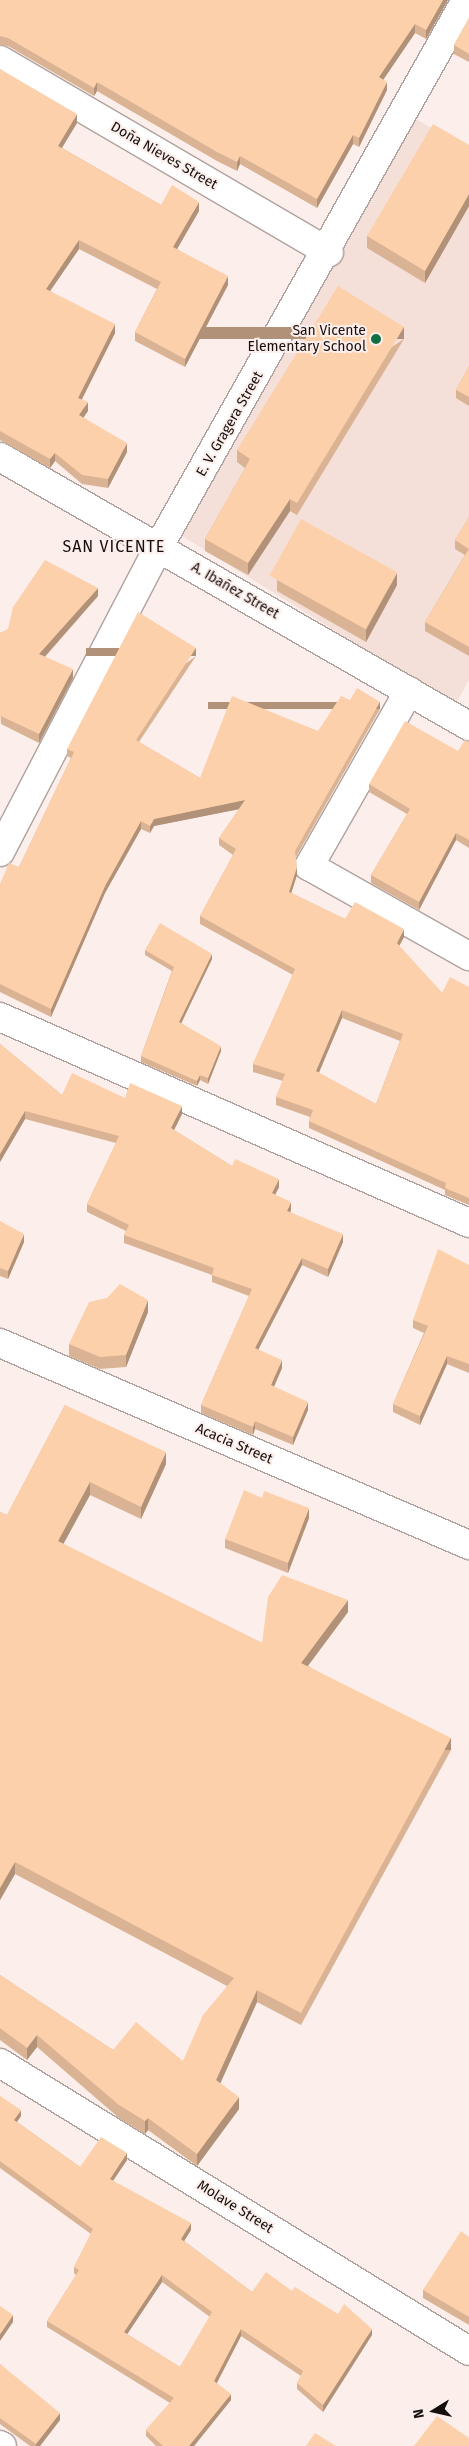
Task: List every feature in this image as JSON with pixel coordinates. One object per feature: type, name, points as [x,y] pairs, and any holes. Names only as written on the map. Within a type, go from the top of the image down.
[{"type":"street","name":"E. V. Gragera Street","points":[[0,852],[158,548],[329,252],[466,0]]},
{"type":"street","name":"Doña Nieves Street","points":[[0,60],[329,252]]},
{"type":"street","name":"A. Ibañez Street","points":[[0,457],[469,726]]},
{"type":"street","points":[[409,691],[309,866],[469,956]]},
{"type":"street","points":[[0,1017],[469,1223]]},
{"type":"street","name":"Acacia Street","points":[[0,1342],[469,1546]]},
{"type":"street","name":"Molave Street","points":[[0,2063],[469,2351]]},
{"type":"shaded area","name":"San Vicente Elementary School","points":[[412,117],[469,149],[469,680],[455,705],[171,529]]},
{"type":"building","points":[[0,0],[443,0],[426,30],[415,24],[379,77],[387,82],[359,138],[353,135],[317,199],[240,156],[237,162],[217,152],[97,82],[94,88],[8,38],[0,36]]},
{"type":"building","points":[[469,18],[469,54],[454,45]]},
{"type":"building","points":[[0,69],[77,114],[58,146],[161,205],[172,185],[199,202],[173,247],[228,276],[185,359],[135,332],[161,282],[79,240],[46,289],[115,324],[78,398],[88,402],[79,415],[127,443],[108,479],[82,475],[55,453],[50,459],[0,431]]},
{"type":"building","points":[[433,124],[469,145],[469,194],[425,271],[367,236]]},
{"type":"building","points":[[338,286],[404,327],[297,503],[290,499],[248,563],[205,539],[250,459],[237,450]]},
{"type":"building","points":[[469,366],[469,397],[456,390]]},
{"type":"building","points":[[469,517],[469,549],[455,540]]},
{"type":"building","points":[[301,519],[397,572],[366,629],[269,576]]},
{"type":"building","points":[[469,549],[469,647],[425,622]]},
{"type":"building","points":[[45,560],[98,588],[39,654],[73,669],[39,734],[1,716],[0,723],[0,633],[8,629],[13,607]]},
{"type":"building","points":[[138,612],[196,648],[136,740],[200,778],[232,696],[318,731],[341,696],[350,700],[357,688],[380,702],[295,851],[297,867],[289,892],[345,919],[355,902],[404,929],[397,943],[442,993],[450,977],[469,987],[469,1198],[445,1188],[446,1183],[309,1121],[313,1110],[276,1097],[285,1074],[253,1064],[295,969],[200,916],[236,849],[219,838],[245,800],[154,819],[150,826],[141,821],[105,886],[51,1009],[0,984],[0,884],[9,863],[19,867],[74,752],[67,749]],"holes":[[[342,1010],[403,1034],[376,1104],[316,1071]]]},
{"type":"building","points":[[405,721],[458,751],[465,740],[469,742],[469,840],[456,833],[419,902],[371,875],[410,809],[369,784]]},
{"type":"building","points":[[160,923],[212,954],[179,1022],[221,1046],[208,1078],[200,1075],[197,1081],[141,1056],[174,967],[145,950]]},
{"type":"building","points":[[0,1044],[62,1095],[72,1073],[125,1098],[130,1083],[182,1106],[171,1128],[232,1166],[235,1159],[279,1179],[272,1193],[291,1202],[287,1211],[343,1234],[328,1269],[302,1258],[255,1348],[282,1360],[271,1385],[308,1402],[293,1437],[255,1421],[253,1427],[201,1405],[252,1289],[212,1275],[214,1268],[124,1235],[129,1225],[87,1204],[119,1136],[25,1111],[0,1154]]},
{"type":"building","points":[[0,1221],[24,1234],[8,1271],[0,1268]]},
{"type":"building","points":[[438,1249],[469,1265],[469,1364],[447,1356],[420,1416],[393,1404],[428,1326],[413,1320]]},
{"type":"building","points":[[120,1284],[148,1300],[126,1355],[100,1357],[69,1344],[89,1302],[107,1298]]},
{"type":"building","points":[[65,1405],[166,1452],[141,1507],[90,1482],[58,1541],[262,1643],[268,1597],[282,1575],[348,1600],[301,1663],[451,1738],[301,2013],[257,1990],[216,2080],[239,2097],[197,2154],[148,2118],[145,2121],[119,2105],[37,2035],[27,2048],[0,2028],[0,1975],[113,2050],[136,2022],[183,2061],[203,2015],[234,1978],[15,1862],[0,1888],[0,1512],[7,1515]]},
{"type":"building","points":[[244,1490],[262,1498],[264,1491],[309,1508],[288,1563],[225,1539]]},
{"type":"building","points":[[0,2096],[21,2110],[14,2120],[80,2167],[101,2137],[127,2153],[110,2179],[191,2223],[181,2239],[252,2292],[266,2272],[292,2291],[295,2287],[338,2314],[344,2304],[372,2329],[323,2405],[297,2383],[303,2371],[241,2329],[214,2381],[231,2394],[189,2446],[163,2446],[146,2430],[174,2398],[47,2321],[79,2270],[74,2267],[93,2229],[0,2161]],"holes":[[[162,2275],[212,2312],[180,2367],[124,2332]]]},
{"type":"building","points":[[461,2231],[469,2237],[469,2317],[423,2290]]},
{"type":"building","points":[[0,2306],[13,2315],[0,2334]]},
{"type":"building","points":[[0,2364],[60,2413],[36,2444],[0,2418]]},
{"type":"building","points":[[437,2416],[469,2438],[469,2446],[414,2446]]},
{"type":"building","points":[[315,2433],[336,2446],[306,2446]]},
{"type":"place","name":"San Vicente Elementary School","points":[[376,339]]},
{"type":"district","name":"SAN VICENTE","points":[[114,547]]}]
